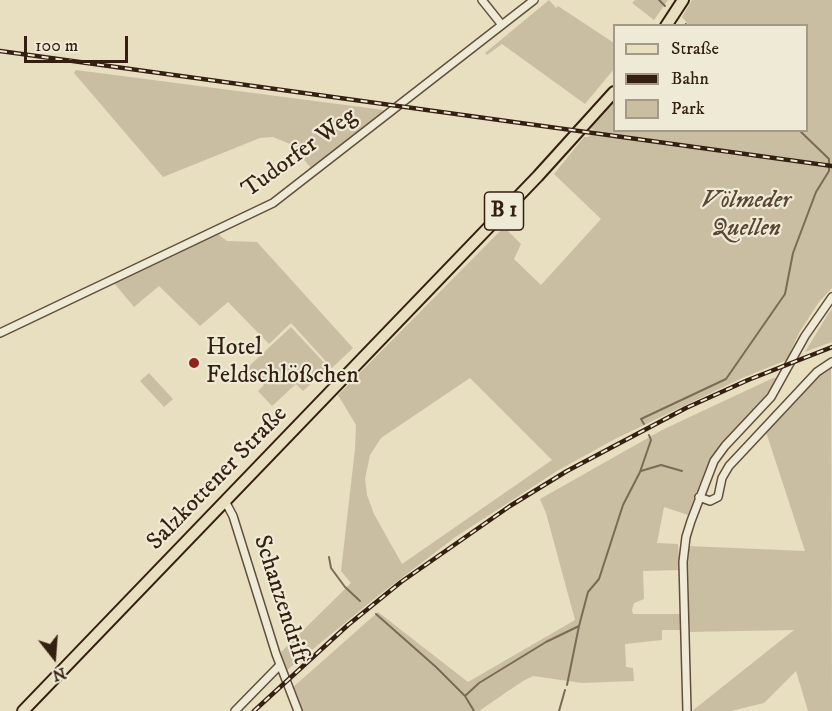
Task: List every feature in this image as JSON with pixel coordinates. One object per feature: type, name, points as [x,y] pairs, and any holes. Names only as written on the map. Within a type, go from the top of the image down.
[{"type":"main road","points":[[667,24],[683,0]]},
{"type":"main road","name":"Salzkottener Straße","points":[[23,711],[538,176],[613,94]]},
{"type":"street","points":[[482,0],[502,25]]},
{"type":"street","name":"Tudorfer Weg","points":[[0,333],[273,203],[534,0]]},
{"type":"street","points":[[687,711],[684,550],[699,497],[714,461],[771,397],[806,336],[832,297]]},
{"type":"street","points":[[699,497],[710,501],[718,497],[722,478],[729,466],[817,372],[832,362]]},
{"type":"street","name":"Schanzendrift","points":[[225,501],[233,516],[280,665],[298,711]]},
{"type":"street","points":[[235,711],[280,665]]},
{"type":"green space","points":[[549,0],[556,8],[558,6],[613,42],[613,70],[585,104],[502,44],[487,55],[485,53]]},
{"type":"green space","points":[[635,0],[668,0],[654,20],[632,3]]},
{"type":"green space","name":"Völmeder Quellen","points":[[692,0],[832,0],[832,288],[819,302],[799,333],[787,360],[742,378],[615,439],[557,471],[457,536],[379,595],[285,672],[279,654],[351,583],[341,571],[356,425],[338,395],[504,227],[521,244],[514,259],[541,285],[601,219],[554,174],[584,137],[588,137],[595,130],[589,128],[613,103],[613,132],[808,132],[808,24],[688,24],[682,17]],"holes":[[[470,378],[552,460],[402,564],[374,514],[367,495],[365,479],[370,455],[381,438]]]},
{"type":"green space","points":[[76,70],[384,110],[377,118],[311,168],[290,144],[273,137],[260,138],[163,177],[74,73]]},
{"type":"green space","points":[[218,234],[227,241],[257,242],[353,348],[332,368],[291,323],[269,344],[228,302],[200,326],[159,286],[134,307],[114,283]]},
{"type":"green space","points":[[832,309],[832,342],[805,352],[828,314]]},
{"type":"green space","points":[[291,327],[329,368],[303,391],[296,384],[272,406],[258,391],[264,385],[247,368]]},
{"type":"green space","points":[[831,368],[832,711],[808,711],[796,671],[764,703],[731,711],[692,711],[794,630],[689,632],[688,546],[805,551],[766,432],[825,369]]},
{"type":"green space","points":[[149,373],[173,399],[164,407],[140,381]]},
{"type":"green space","points":[[777,378],[765,397],[714,453],[688,515],[664,507],[657,543],[678,544],[680,570],[643,571],[644,599],[634,603],[632,610],[633,614],[680,614],[680,630],[662,630],[662,640],[625,644],[626,667],[633,668],[634,681],[582,683],[533,676],[479,711],[301,711],[292,688],[378,612],[468,682],[575,620],[546,513],[540,499],[662,430]]},
{"type":"waterway","points":[[659,0],[665,6]]},
{"type":"waterway","points":[[644,424],[641,419],[726,379],[785,294],[793,253],[816,192],[829,171],[829,159],[801,132]]},
{"type":"waterway","points":[[465,696],[479,683],[546,642],[579,626],[588,592],[599,579],[623,505],[640,472],[651,440],[649,435]]},
{"type":"waterway","points":[[641,471],[661,465],[682,471]]},
{"type":"waterway","points":[[329,557],[331,568],[345,587],[360,601]]},
{"type":"waterway","points":[[376,614],[436,667],[465,696],[474,711]]},
{"type":"waterway","points":[[567,685],[579,626]]},
{"type":"waterway","points":[[559,711],[565,690]]},
{"type":"railway","points":[[0,51],[832,166]]},
{"type":"railway","points":[[254,711],[348,625],[401,582],[510,506],[567,471],[686,408],[748,380],[832,347]]},
{"type":"place","name":"Hotel Feldschlößchen","points":[[194,363]]}]
